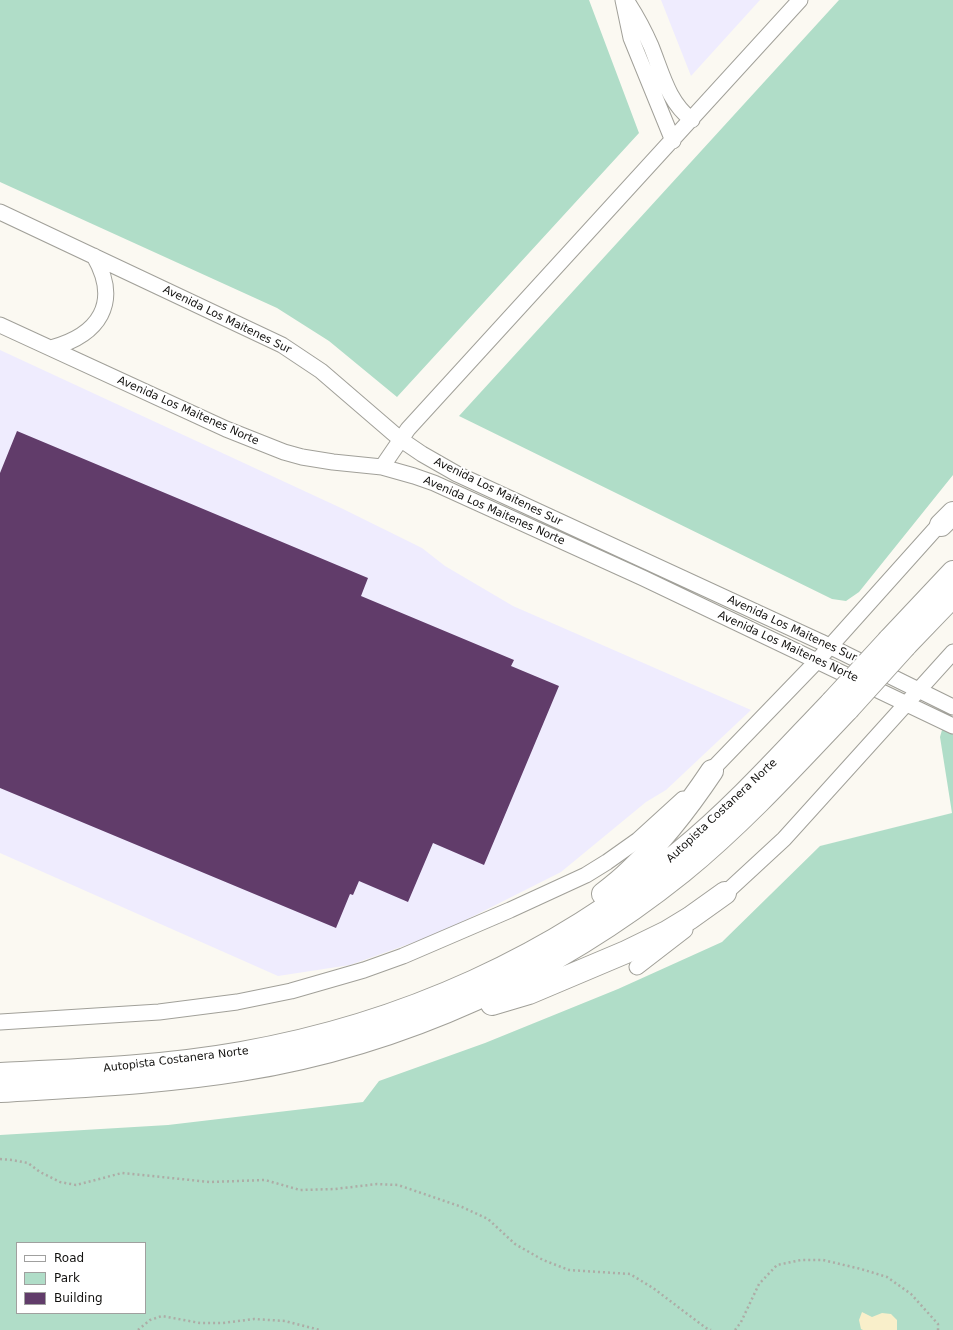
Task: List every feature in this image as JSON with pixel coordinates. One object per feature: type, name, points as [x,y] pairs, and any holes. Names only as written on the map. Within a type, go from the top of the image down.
[{"type":"highway","name":"Autopista Costanera Norte","points":[[0,1074],[100,1069],[157,1064],[212,1058],[295,1043],[384,1017],[433,1000],[481,979],[560,937],[620,898],[682,851],[840,705],[897,643],[953,572]]},
{"type":"highway","name":"Autopista Costanera Norte","points":[[897,643],[953,596]]},
{"type":"highway","name":"Autopista Costanera Norte","points":[[0,1091],[106,1085],[201,1076],[242,1070],[330,1052],[428,1020],[479,998],[532,972],[595,935],[646,900],[683,871],[742,818],[802,758],[840,705]]},
{"type":"highway","points":[[481,979],[576,916],[630,872],[670,828],[690,803],[712,771]]},
{"type":"highway","points":[[428,1020],[494,1004],[529,993],[612,959],[667,932],[690,918],[725,893]]},
{"type":"street","points":[[623,0],[631,38],[673,141]]},
{"type":"street","points":[[626,0],[643,28],[672,99],[682,113],[692,120]]},
{"type":"street","points":[[382,467],[400,439],[800,0]]},
{"type":"street","name":"Avenida Los Maitenes Sur","points":[[0,212],[282,345],[321,371],[400,439],[422,454],[457,474],[830,647],[953,707]]},
{"type":"street","points":[[51,348],[64,345],[82,336],[99,318],[103,309],[106,292],[102,273],[94,256]]},
{"type":"street","name":"Avenida Los Maitenes Norte","points":[[0,325],[226,428],[284,452],[302,457],[333,462],[382,467],[434,483],[643,578],[953,726]]},
{"type":"street","points":[[0,1022],[131,1015],[198,1008],[313,986],[364,970],[447,937],[586,875],[638,840],[712,771],[830,647],[949,515]]},
{"type":"street","points":[[643,578],[650,563]]},
{"type":"street","points":[[637,967],[677,937],[784,839],[953,652]]},
{"type":"path","points":[[0,1159],[28,1163],[40,1172],[60,1182],[76,1185],[122,1173],[210,1182],[265,1180],[300,1190],[335,1190],[377,1184],[398,1184],[462,1207],[488,1219],[515,1244],[543,1260],[569,1270],[630,1274],[653,1288],[706,1328],[711,1330]]},
{"type":"path","points":[[735,1330],[741,1322],[759,1284],[777,1266],[801,1260],[823,1260],[887,1277],[911,1294],[938,1324],[938,1330]]},
{"type":"path","points":[[138,1330],[150,1320],[162,1316],[200,1322],[223,1323],[254,1318],[285,1321],[320,1330]]},
{"type":"shaded area","points":[[661,0],[760,0],[691,76]]},
{"type":"shaded area","points":[[0,350],[341,508],[422,548],[445,566],[513,606],[751,710],[666,790],[646,802],[561,872],[440,933],[350,965],[278,976],[0,853]]},
{"type":"green space","points":[[0,0],[589,0],[639,133],[397,397],[329,341],[277,308],[0,182]]},
{"type":"green space","points":[[839,0],[953,0],[953,475],[859,592],[846,601],[832,599],[459,416]]},
{"type":"green space","points":[[946,716],[953,717],[953,1330],[0,1330],[0,1135],[168,1125],[363,1102],[379,1081],[485,1043],[618,989],[722,942],[820,846],[952,813],[940,737]]},
{"type":"sand","points":[[862,1312],[872,1317],[882,1313],[891,1314],[897,1320],[897,1330],[861,1329],[859,1320]]},
{"type":"building","points":[[17,431],[368,578],[361,596],[514,660],[511,666],[559,686],[484,865],[433,843],[408,902],[359,881],[353,895],[350,894],[336,928],[0,788],[0,473]]}]
